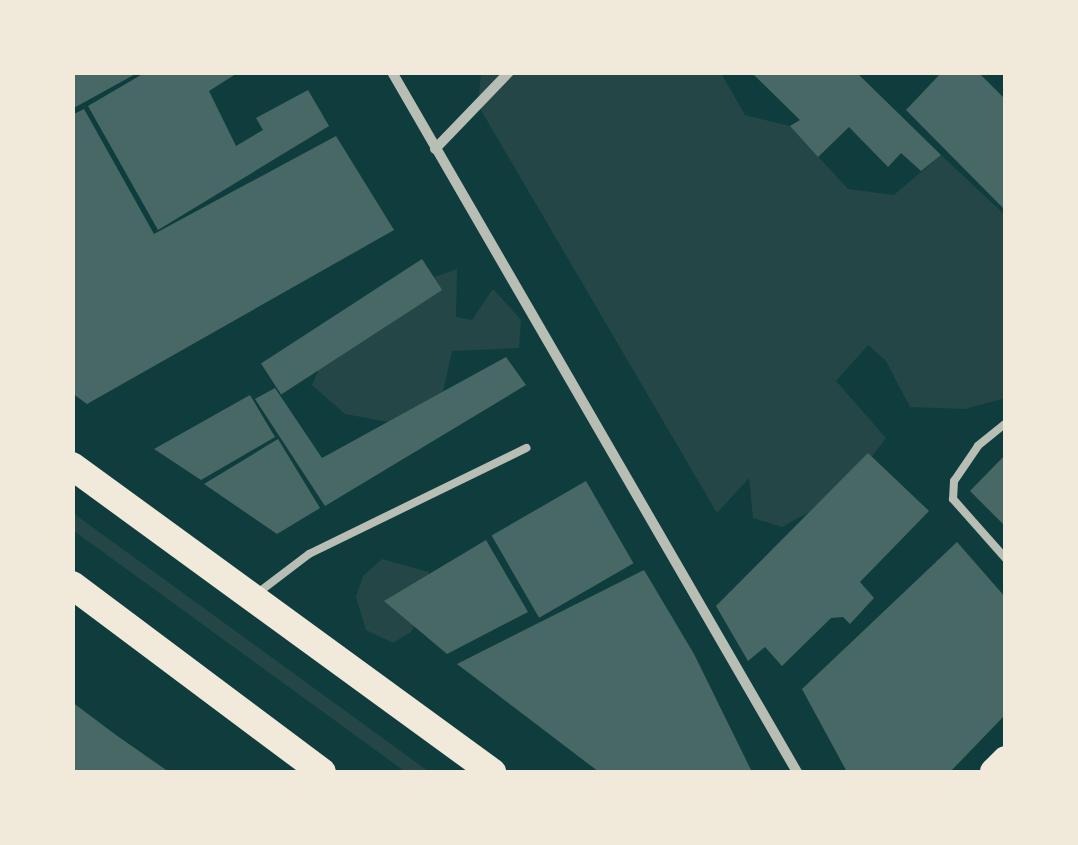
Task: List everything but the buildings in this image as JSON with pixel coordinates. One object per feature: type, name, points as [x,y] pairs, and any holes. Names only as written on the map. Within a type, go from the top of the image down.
[{"type":"highway","points":[[72,466],[492,772]]},
{"type":"highway","points":[[72,586],[322,772]]},
{"type":"highway","points":[[994,772],[1006,760]]},
{"type":"street","points":[[392,72],[798,772]]},
{"type":"street","points":[[436,149],[508,72]]},
{"type":"lane","points":[[1006,423],[978,446],[954,481],[953,499],[1006,558]]},
{"type":"lane","points":[[251,598],[309,554],[526,448]]},
{"type":"shaded area","points":[[481,73],[721,73],[745,115],[790,126],[848,189],[894,195],[941,155],[1005,215],[1005,398],[965,409],[910,407],[886,361],[868,345],[836,381],[886,438],[844,493],[782,527],[753,518],[749,478],[717,513],[478,105]]},
{"type":"shaded area","points":[[457,269],[456,317],[472,320],[493,289],[521,320],[519,348],[452,351],[442,396],[394,423],[345,414],[312,385],[337,329],[409,286]]},
{"type":"shaded area","points":[[73,513],[429,772],[406,772],[72,530],[72,514]]},
{"type":"shaded area","points":[[382,559],[429,572],[428,602],[411,632],[393,643],[366,630],[356,597],[363,576]]}]
